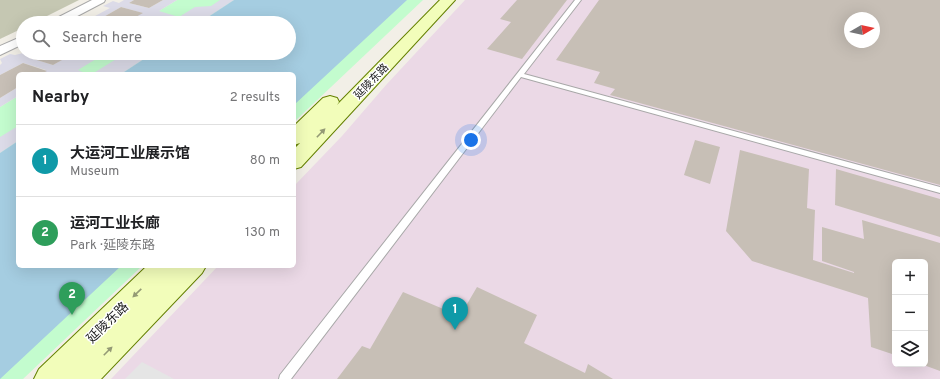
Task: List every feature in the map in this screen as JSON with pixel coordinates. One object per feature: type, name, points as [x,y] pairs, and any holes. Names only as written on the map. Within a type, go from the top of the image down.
[{"type":"main road","name":"延陵东路","points":[[296,136],[433,0]]},
{"type":"main road","name":"延陵东路","points":[[296,160],[448,0]]},
{"type":"main road","name":"延陵东路","points":[[49,379],[162,268]]},
{"type":"main road","name":"延陵东路","points":[[81,379],[191,268]]},
{"type":"street","points":[[69,16],[100,0]]},
{"type":"street","points":[[0,51],[16,43]]},
{"type":"lane","points":[[284,379],[578,0]]},
{"type":"lane","points":[[520,75],[940,190]]},
{"type":"shaded area","points":[[0,0],[79,0],[47,16],[16,16],[16,31],[0,39]]},
{"type":"shaded area","points":[[124,0],[134,0],[129,3],[149,8],[163,0],[177,0],[159,11],[176,16],[137,16],[142,13],[121,7],[105,16],[95,16],[110,8],[103,6],[113,1],[119,3]]},
{"type":"shaded area","points":[[220,0],[234,0],[210,16],[181,16],[195,7],[211,6]]},
{"type":"shaded area","points":[[465,0],[940,0],[940,379],[111,379],[216,268],[296,268],[296,184],[342,136],[386,85]]},
{"type":"shaded area","points":[[10,54],[15,55],[16,60],[37,60],[53,65],[62,60],[94,60],[78,70],[82,72],[44,72],[46,70],[23,63],[0,75],[0,65],[2,63],[0,59]]},
{"type":"shaded area","points":[[115,60],[142,60],[124,72],[95,72]]},
{"type":"shaded area","points":[[16,88],[16,97],[0,107],[0,98]]},
{"type":"shaded area","points":[[16,127],[16,142],[0,153],[0,137]]},
{"type":"shaded area","points":[[142,362],[174,379],[125,379]]},
{"type":"green space","points":[[177,0],[234,0],[210,16],[151,16]]},
{"type":"green space","points":[[396,0],[423,0],[296,120],[296,92]]},
{"type":"green space","points":[[78,60],[142,60],[124,72],[58,72]]},
{"type":"green space","points":[[16,97],[16,142],[0,153],[0,107]]},
{"type":"green space","points":[[105,268],[140,268],[23,379],[0,379],[0,364]]},
{"type":"water","points":[[234,0],[407,0],[296,103],[296,72],[124,72],[142,60],[296,60],[296,16],[210,16]]},
{"type":"water","points":[[16,142],[16,268],[119,268],[0,379],[0,153]]},
{"type":"building","points":[[134,0],[163,0],[149,8],[129,3]]},
{"type":"building","points":[[517,0],[567,0],[522,59],[487,49],[511,22],[500,19]]},
{"type":"building","points":[[599,0],[940,0],[940,185],[610,95],[615,89],[594,83],[600,72],[556,60]]},
{"type":"building","points":[[121,7],[143,13],[138,16],[105,16]]},
{"type":"building","points":[[37,60],[62,60],[53,65]]},
{"type":"building","points":[[23,63],[47,71],[16,72],[16,88],[0,98],[0,75]]},
{"type":"building","points":[[695,140],[720,147],[710,184],[684,175]]},
{"type":"building","points":[[740,150],[809,169],[807,208],[815,210],[813,260],[854,273],[822,261],[822,227],[864,239],[862,220],[940,243],[940,371],[928,367],[928,259],[892,259],[892,354],[871,347],[868,298],[752,261],[726,231]]},
{"type":"building","points":[[836,169],[940,199],[940,237],[835,205]]},
{"type":"building","points":[[477,287],[537,315],[524,343],[585,373],[588,364],[613,379],[337,379],[362,346],[370,349],[403,292],[460,316]]},
{"type":"place","name":"运河工业长廊","points":[[72,315]]},
{"type":"place","name":"大运河工业展示馆","points":[[455,330]]}]
